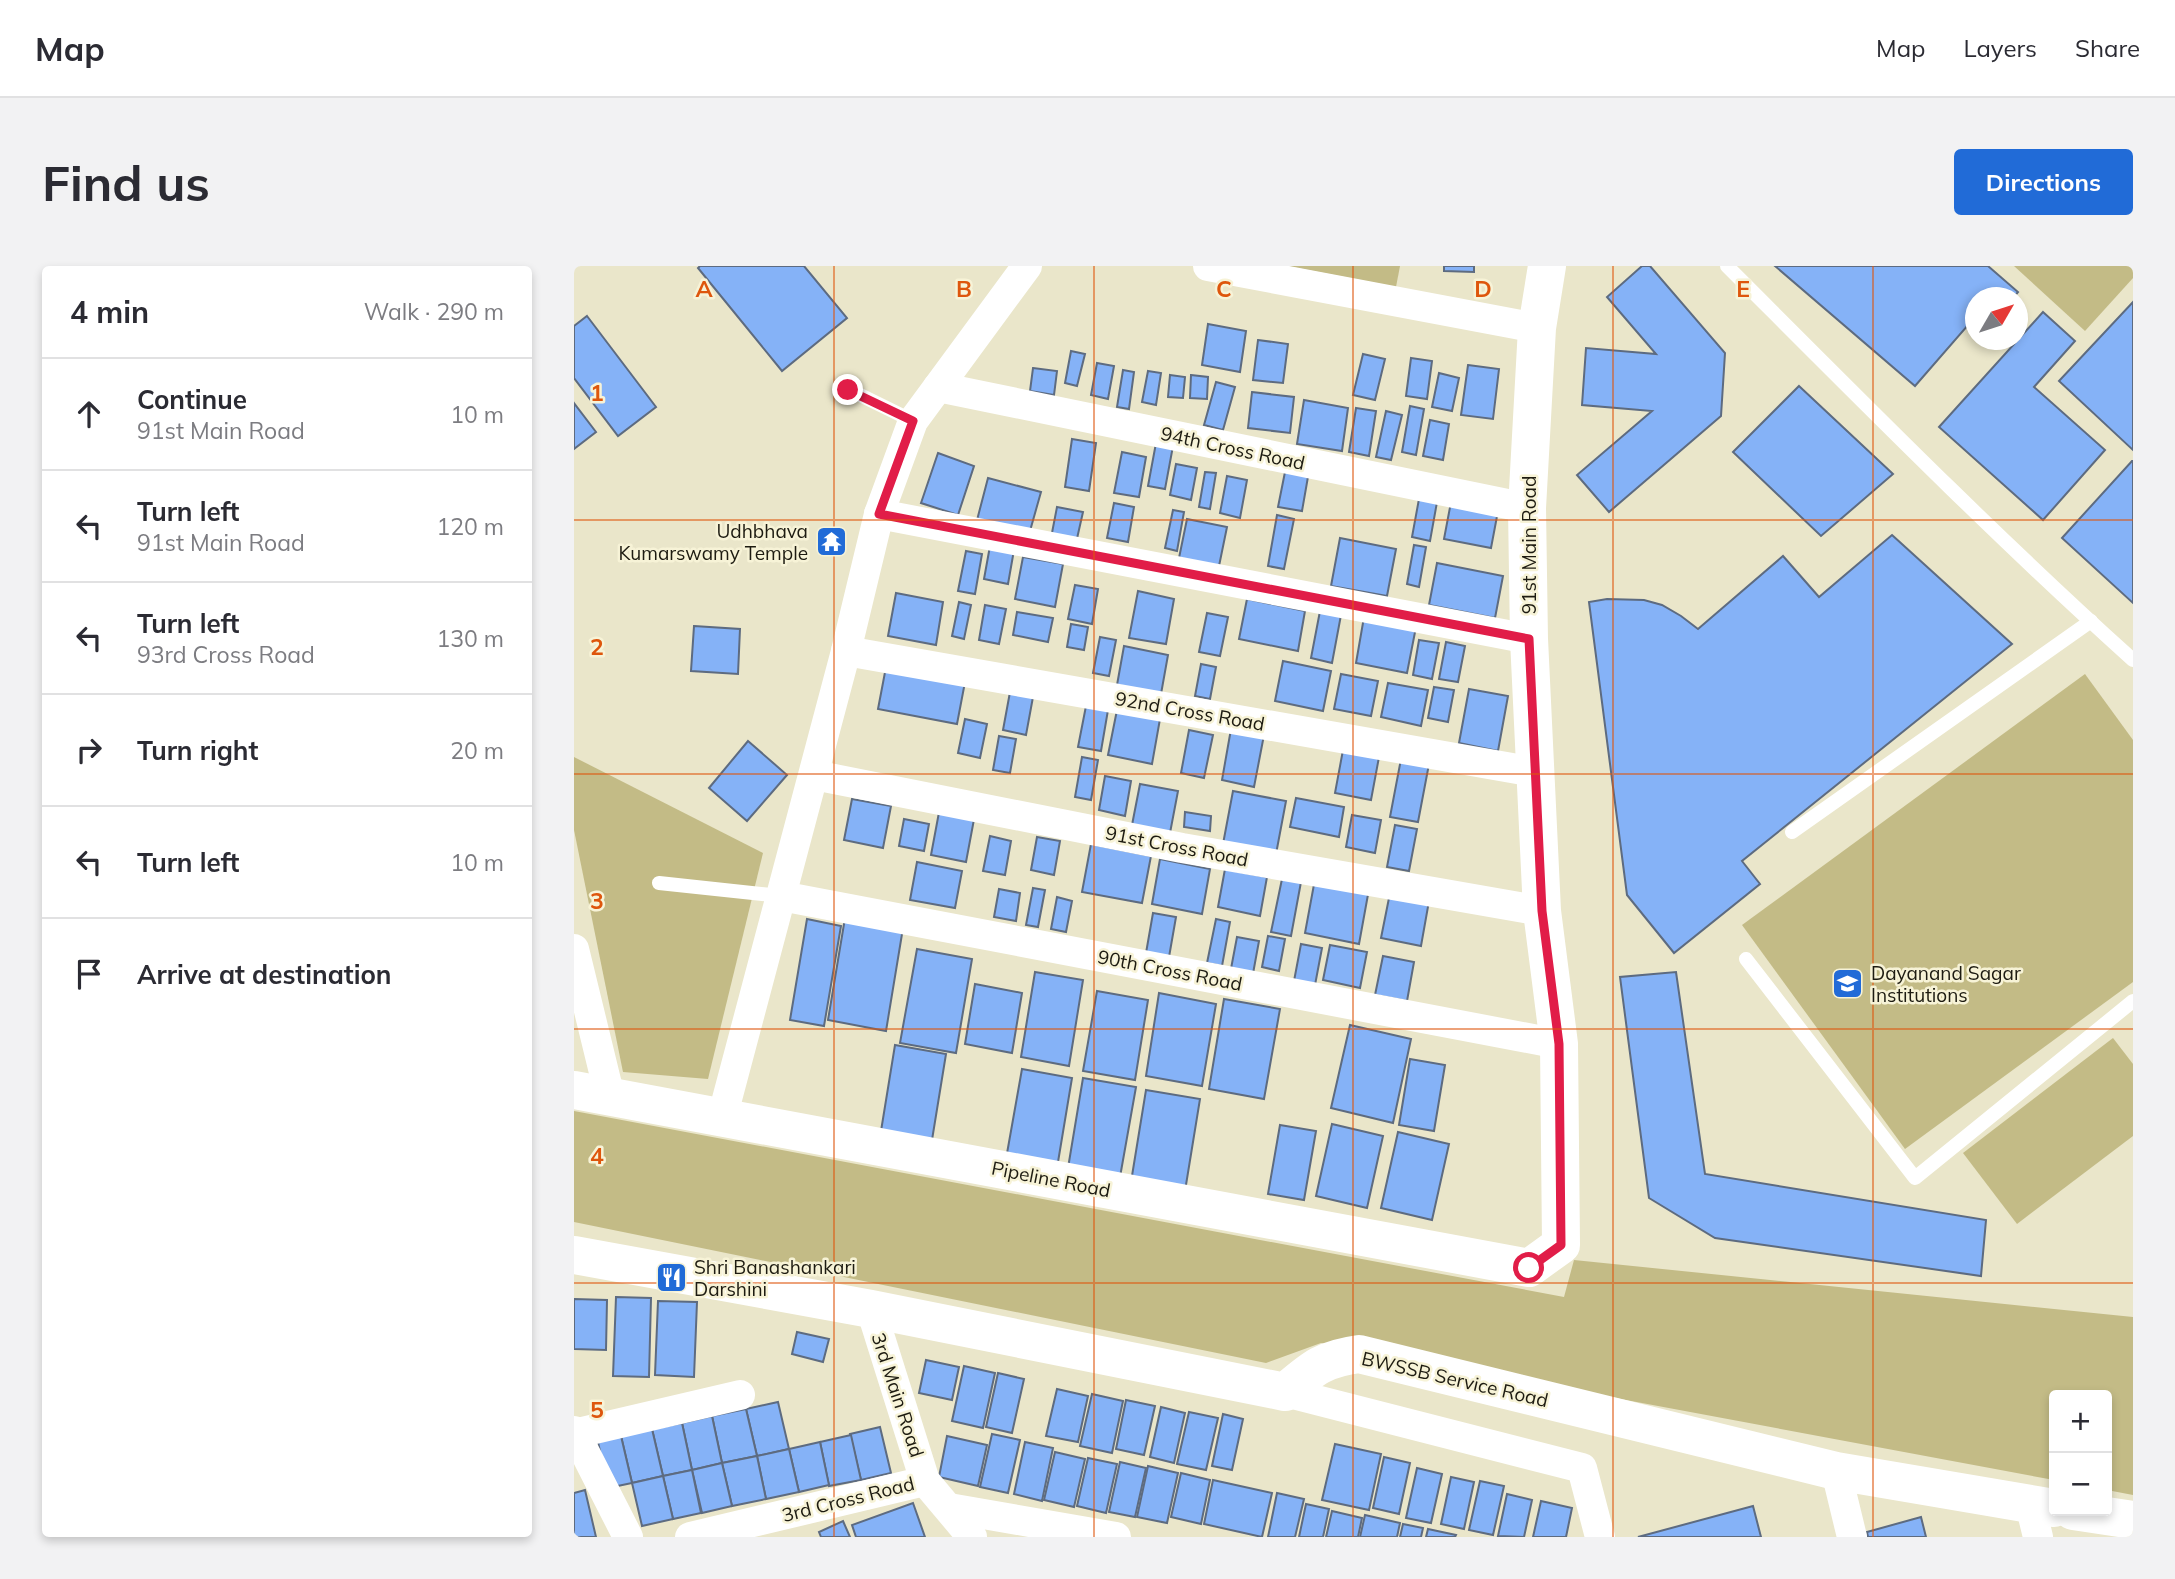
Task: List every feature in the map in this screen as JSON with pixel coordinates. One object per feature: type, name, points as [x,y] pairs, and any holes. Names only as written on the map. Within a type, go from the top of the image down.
[{"type":"street","points":[[722,1118],[814,775],[879,514],[913,421],[1027,266]]},
{"type":"street","points":[[1208,266],[1537,328]]},
{"type":"street","name":"91st Main Road","points":[[1529,1268],[1561,1245],[1559,1044],[1542,911],[1529,639],[1527,508],[1537,328],[1547,266]]},
{"type":"street","name":"94th Cross Road","points":[[938,387],[1527,508]]},
{"type":"street","points":[[879,514],[1529,639]]},
{"type":"street","name":"92nd Cross Road","points":[[846,651],[1534,772]]},
{"type":"street","name":"91st Cross Road","points":[[814,775],[1182,848],[1542,911]]},
{"type":"street","name":"90th Cross Road","points":[[781,896],[1559,1044]]},
{"type":"street","points":[[574,949],[592,1094]]},
{"type":"street","name":"Pipeline Road","points":[[592,1094],[1529,1268]]},
{"type":"street","points":[[574,1255],[871,1309],[1285,1392],[1582,1468],[1600,1537]]},
{"type":"street","name":"3rd Main Road","points":[[871,1309],[925,1480]]},
{"type":"street","name":"BWSSB Service Road","points":[[1285,1392],[1312,1369],[1335,1357],[1359,1353],[1836,1471],[2041,1516]]},
{"type":"street","points":[[628,1537],[574,1433],[740,1395]]},
{"type":"street","points":[[1836,1471],[1852,1537]]},
{"type":"street","points":[[925,1480],[972,1537]]},
{"type":"street","name":"3rd Cross Road","points":[[690,1537],[925,1480]]},
{"type":"street","points":[[949,1508],[1116,1537]]},
{"type":"street","points":[[2106,1516],[2133,1520]]},
{"type":"lane","points":[[1727,266],[1889,428],[2133,660]]},
{"type":"lane","points":[[848,390],[913,421]]},
{"type":"lane","points":[[1792,832],[2091,621]]},
{"type":"lane","points":[[659,883],[781,896]]},
{"type":"lane","points":[[1746,960],[1914,1178],[2133,1001]]},
{"type":"shaded area","points":[[1287,266],[1400,266],[1396,287]]},
{"type":"shaded area","points":[[2014,266],[2133,266],[2133,278],[2085,331]]},
{"type":"shaded area","points":[[2085,674],[2133,740],[2133,982],[1905,1149],[1742,925]]},
{"type":"shaded area","points":[[574,757],[763,853],[708,1079],[623,1072],[574,830]]},
{"type":"shaded area","points":[[2113,1038],[2133,1064],[2133,1136],[2017,1224],[1963,1153]]},
{"type":"shaded area","points":[[574,1111],[1564,1297],[1574,1260],[2133,1317],[2133,1495],[2112,1491],[2112,1390],[2049,1390],[2049,1479],[1321,1343],[1266,1363],[574,1222]]},
{"type":"building","points":[[804,266],[847,318],[782,371],[698,268]]},
{"type":"building","points":[[1444,266],[1474,266],[1474,272],[1444,271]]},
{"type":"building","points":[[1642,266],[1650,266],[1725,353],[1721,416],[1609,512],[1577,475],[1652,411],[1582,405],[1586,348],[1656,354],[1607,297]]},
{"type":"building","points":[[1775,266],[1988,266],[2012,287],[1965,287],[1965,329],[1915,386]]},
{"type":"building","points":[[2133,302],[2133,450],[2059,381]]},
{"type":"building","points":[[2043,312],[2075,341],[2034,387],[2105,450],[2043,520],[1939,427],[2009,350],[2028,350],[2028,329]]},
{"type":"building","points":[[587,316],[656,407],[618,436],[574,378],[574,326]]},
{"type":"building","points":[[1208,324],[1246,331],[1240,372],[1202,365]]},
{"type":"building","points":[[1258,340],[1288,344],[1283,383],[1253,380]]},
{"type":"building","points":[[1071,351],[1085,354],[1077,386],[1065,383]]},
{"type":"building","points":[[1363,354],[1385,359],[1375,400],[1353,395]]},
{"type":"building","points":[[1411,358],[1432,361],[1427,399],[1406,396]]},
{"type":"building","points":[[1097,363],[1114,366],[1108,399],[1091,395]]},
{"type":"building","points":[[1468,365],[1499,369],[1493,419],[1461,415]]},
{"type":"building","points":[[1033,368],[1057,371],[1054,395],[1030,391]]},
{"type":"building","points":[[1123,370],[1134,372],[1129,409],[1117,407]]},
{"type":"building","points":[[1148,371],[1161,373],[1156,405],[1142,402]]},
{"type":"building","points":[[1439,373],[1459,378],[1452,411],[1432,407]]},
{"type":"building","points":[[1170,375],[1185,377],[1183,398],[1168,397]]},
{"type":"building","points":[[1191,375],[1208,377],[1207,399],[1190,398]]},
{"type":"building","points":[[1216,382],[1235,387],[1223,430],[1204,425]]},
{"type":"building","points":[[1799,386],[1893,474],[1821,536],[1733,452]]},
{"type":"building","points":[[1252,392],[1294,397],[1290,433],[1248,428]]},
{"type":"building","points":[[1304,400],[1348,408],[1342,451],[1297,444]]},
{"type":"building","points":[[574,403],[596,432],[574,449]]},
{"type":"building","points":[[1410,406],[1424,409],[1416,455],[1402,452]]},
{"type":"building","points":[[1356,408],[1376,411],[1369,456],[1349,452]]},
{"type":"building","points":[[1386,411],[1402,415],[1391,460],[1376,457]]},
{"type":"building","points":[[1430,420],[1449,424],[1443,460],[1423,456]]},
{"type":"building","points":[[1072,439],[1096,443],[1089,491],[1065,487]]},
{"type":"building","points":[[1156,443],[1173,446],[1165,489],[1148,486]]},
{"type":"building","points":[[1122,452],[1146,457],[1139,497],[1114,493]]},
{"type":"building","points":[[938,453],[974,466],[958,515],[921,503]]},
{"type":"building","points":[[2133,461],[2133,603],[2062,538]]},
{"type":"building","points":[[1176,464],[1197,468],[1191,500],[1170,495]]},
{"type":"building","points":[[1286,467],[1309,471],[1302,511],[1278,507]]},
{"type":"building","points":[[1205,472],[1216,473],[1210,509],[1199,507]]},
{"type":"building","points":[[1227,476],[1247,480],[1240,518],[1220,513]]},
{"type":"building","points":[[988,478],[1041,492],[1028,538],[976,524]]},
{"type":"building","points":[[1421,488],[1439,491],[1430,541],[1412,537]]},
{"type":"building","points":[[1451,502],[1498,511],[1491,548],[1444,539]]},
{"type":"building","points":[[1114,503],[1134,507],[1128,542],[1107,538]]},
{"type":"building","points":[[1057,507],[1083,512],[1076,543],[1051,538]]},
{"type":"building","points":[[1173,510],[1184,512],[1177,551],[1165,548]]},
{"type":"building","points":[[1277,515],[1294,519],[1284,569],[1268,566]]},
{"type":"building","points":[[1187,519],[1227,527],[1219,566],[1179,558]]},
{"type":"building","points":[[1892,535],[2012,644],[1742,861],[1760,884],[1674,953],[1627,895],[1589,602],[1607,599],[1644,600],[1662,605],[1698,629],[1783,556],[1819,597]]},
{"type":"building","points":[[1340,538],[1396,549],[1387,596],[1331,586]]},
{"type":"building","points":[[1414,545],[1426,547],[1419,587],[1407,584]]},
{"type":"building","points":[[990,546],[1014,550],[1008,584],[984,579]]},
{"type":"building","points":[[966,551],[982,554],[975,594],[958,591]]},
{"type":"building","points":[[1023,557],[1063,564],[1055,607],[1015,599]]},
{"type":"building","points":[[1437,563],[1503,576],[1495,618],[1429,605]]},
{"type":"building","points":[[1075,585],[1098,589],[1092,624],[1068,619]]},
{"type":"building","points":[[1138,591],[1174,599],[1166,644],[1129,638]]},
{"type":"building","points":[[896,593],[943,602],[936,645],[888,636]]},
{"type":"building","points":[[1247,599],[1305,611],[1298,651],[1239,639]]},
{"type":"building","points":[[959,602],[971,605],[964,639],[952,636]]},
{"type":"building","points":[[985,605],[1006,609],[999,644],[979,640]]},
{"type":"building","points":[[1320,611],[1341,615],[1332,663],[1311,658]]},
{"type":"building","points":[[1017,612],[1053,618],[1048,642],[1013,635]]},
{"type":"building","points":[[1207,613],[1228,617],[1220,656],[1199,652]]},
{"type":"building","points":[[1364,617],[1416,627],[1407,673],[1356,663]]},
{"type":"building","points":[[1071,624],[1088,627],[1084,650],[1067,647]]},
{"type":"building","points":[[694,626],[740,629],[738,674],[691,671]]},
{"type":"building","points":[[1100,637],[1116,640],[1109,676],[1093,673]]},
{"type":"building","points":[[1419,640],[1439,643],[1432,679],[1413,675]]},
{"type":"building","points":[[1446,642],[1465,646],[1458,682],[1439,679]]},
{"type":"building","points":[[1124,646],[1168,655],[1161,694],[1117,685]]},
{"type":"building","points":[[1283,661],[1331,671],[1323,711],[1275,701]]},
{"type":"building","points":[[1201,664],[1216,667],[1210,699],[1195,696]]},
{"type":"building","points":[[886,667],[965,682],[957,724],[878,709]]},
{"type":"building","points":[[1341,674],[1378,681],[1371,716],[1334,709]]},
{"type":"building","points":[[1388,683],[1428,690],[1421,726],[1381,717]]},
{"type":"building","points":[[1434,687],[1454,690],[1448,722],[1428,718]]},
{"type":"building","points":[[1469,689],[1508,696],[1498,751],[1459,743]]},
{"type":"building","points":[[1010,692],[1033,697],[1026,735],[1003,730]]},
{"type":"building","points":[[1086,706],[1108,710],[1101,751],[1078,747]]},
{"type":"building","points":[[1117,710],[1160,719],[1152,764],[1108,755]]},
{"type":"building","points":[[965,719],[987,724],[980,758],[958,753]]},
{"type":"building","points":[[1231,729],[1264,735],[1254,787],[1222,780]]},
{"type":"building","points":[[1189,730],[1213,735],[1204,778],[1181,773]]},
{"type":"building","points":[[999,736],[1016,739],[1010,773],[993,770]]},
{"type":"building","points":[[748,741],[787,775],[747,821],[709,788]]},
{"type":"building","points":[[1343,750],[1379,757],[1371,800],[1335,793]]},
{"type":"building","points":[[1082,757],[1098,760],[1091,800],[1075,797]]},
{"type":"building","points":[[1401,759],[1429,764],[1418,822],[1390,817]]},
{"type":"building","points":[[1105,776],[1131,781],[1125,816],[1099,810]]},
{"type":"building","points":[[1140,784],[1178,791],[1170,833],[1132,825]]},
{"type":"building","points":[[1233,791],[1286,801],[1276,854],[1223,844]]},
{"type":"building","points":[[1296,798],[1344,807],[1339,837],[1290,827]]},
{"type":"building","points":[[852,799],[891,806],[883,848],[844,840]]},
{"type":"building","points":[[940,807],[975,814],[966,862],[931,855]]},
{"type":"building","points":[[1185,812],[1211,816],[1210,831],[1184,827]]},
{"type":"building","points":[[1352,815],[1381,820],[1375,853],[1346,847]]},
{"type":"building","points":[[904,819],[929,824],[924,851],[899,846]]},
{"type":"building","points":[[1395,825],[1417,829],[1409,871],[1387,867]]},
{"type":"building","points":[[990,836],[1011,841],[1005,875],[983,871]]},
{"type":"building","points":[[1037,837],[1060,841],[1054,875],[1031,870]]},
{"type":"building","points":[[1091,844],[1151,856],[1142,903],[1082,892]]},
{"type":"building","points":[[1160,859],[1210,869],[1202,914],[1152,904]]},
{"type":"building","points":[[917,862],[962,871],[955,908],[910,900]]},
{"type":"building","points":[[1225,869],[1267,877],[1260,916],[1218,907]]},
{"type":"building","points":[[1282,879],[1301,882],[1291,936],[1271,932]]},
{"type":"building","points":[[1315,879],[1369,889],[1359,944],[1305,933]]},
{"type":"building","points":[[1033,888],[1045,890],[1038,927],[1026,925]]},
{"type":"building","points":[[999,889],[1020,893],[1016,921],[994,917]]},
{"type":"building","points":[[1390,893],[1429,901],[1421,946],[1381,938]]},
{"type":"building","points":[[1057,897],[1072,901],[1066,932],[1051,929]]},
{"type":"building","points":[[1153,913],[1176,917],[1169,957],[1146,953]]},
{"type":"building","points":[[845,918],[903,928],[886,1031],[828,1020]]},
{"type":"building","points":[[807,919],[841,926],[824,1026],[790,1020]]},
{"type":"building","points":[[1216,919],[1230,922],[1222,966],[1207,963]]},
{"type":"building","points":[[1268,936],[1285,939],[1279,971],[1262,967]]},
{"type":"building","points":[[1237,937],[1259,941],[1252,979],[1230,974]]},
{"type":"building","points":[[1301,944],[1322,948],[1315,985],[1294,981]]},
{"type":"building","points":[[1330,945],[1367,952],[1360,988],[1323,980]]},
{"type":"building","points":[[917,949],[972,959],[956,1053],[900,1043]]},
{"type":"building","points":[[1383,956],[1414,962],[1407,1001],[1375,995]]},
{"type":"building","points":[[1035,972],[1083,980],[1069,1066],[1021,1057]]},
{"type":"building","points":[[1676,972],[1705,1174],[1986,1220],[1981,1276],[1715,1238],[1649,1198],[1620,977]]},
{"type":"building","points":[[975,984],[1022,993],[1012,1053],[965,1044]]},
{"type":"building","points":[[1097,991],[1148,1000],[1135,1080],[1083,1071]]},
{"type":"building","points":[[1159,993],[1216,1004],[1202,1086],[1146,1076]]},
{"type":"building","points":[[1224,999],[1280,1009],[1264,1099],[1209,1089]]},
{"type":"building","points":[[1350,1025],[1411,1039],[1393,1123],[1331,1108]]},
{"type":"building","points":[[895,1045],[946,1054],[932,1140],[881,1131]]},
{"type":"building","points":[[1410,1059],[1445,1065],[1434,1131],[1399,1125]]},
{"type":"building","points":[[1022,1069],[1072,1078],[1057,1168],[1006,1159]]},
{"type":"building","points":[[1083,1078],[1136,1087],[1120,1177],[1068,1168]]},
{"type":"building","points":[[1146,1090],[1200,1099],[1185,1191],[1131,1182]]},
{"type":"building","points":[[1332,1124],[1383,1136],[1367,1208],[1316,1196]]},
{"type":"building","points":[[1280,1125],[1316,1131],[1304,1200],[1268,1194]]},
{"type":"building","points":[[1398,1132],[1449,1144],[1432,1220],[1381,1208]]},
{"type":"building","points":[[616,1297],[651,1298],[649,1377],[613,1376]]},
{"type":"building","points":[[574,1299],[607,1300],[606,1350],[574,1349]]},
{"type":"building","points":[[658,1301],[697,1302],[694,1377],[655,1375]]},
{"type":"building","points":[[797,1332],[829,1339],[823,1362],[792,1354]]},
{"type":"building","points":[[926,1360],[959,1367],[952,1400],[919,1393]]},
{"type":"building","points":[[964,1366],[995,1373],[983,1428],[952,1421]]},
{"type":"building","points":[[998,1373],[1024,1379],[1012,1433],[986,1427]]},
{"type":"building","points":[[1057,1389],[1088,1396],[1078,1442],[1046,1436]]},
{"type":"building","points":[[1092,1394],[1123,1401],[1112,1453],[1080,1446]]},
{"type":"building","points":[[1126,1400],[1155,1406],[1144,1455],[1116,1449]]},
{"type":"building","points":[[778,1402],[789,1449],[757,1456],[746,1409]]},
{"type":"building","points":[[1161,1407],[1185,1413],[1174,1463],[1150,1457]]},
{"type":"building","points":[[746,1409],[757,1456],[722,1463],[712,1416]]},
{"type":"building","points":[[1189,1412],[1218,1418],[1206,1470],[1177,1464]]},
{"type":"building","points":[[1223,1414],[1243,1419],[1232,1470],[1212,1466]]},
{"type":"building","points":[[712,1416],[722,1463],[692,1470],[682,1423]]},
{"type":"building","points":[[682,1423],[692,1470],[663,1476],[652,1429]]},
{"type":"building","points":[[880,1427],[891,1473],[861,1480],[850,1434]]},
{"type":"building","points":[[652,1429],[663,1476],[632,1483],[621,1436]]},
{"type":"building","points":[[992,1434],[1020,1440],[1008,1493],[980,1487]]},
{"type":"building","points":[[851,1435],[861,1480],[829,1486],[820,1442]]},
{"type":"building","points":[[621,1436],[632,1483],[608,1488],[598,1442]]},
{"type":"building","points":[[947,1436],[987,1445],[978,1486],[939,1477]]},
{"type":"building","points":[[820,1442],[829,1485],[799,1492],[789,1449]]},
{"type":"building","points":[[1025,1442],[1053,1448],[1042,1501],[1014,1494]]},
{"type":"building","points":[[1335,1444],[1381,1454],[1369,1510],[1322,1500]]},
{"type":"building","points":[[789,1449],[799,1492],[766,1499],[757,1456]]},
{"type":"building","points":[[1055,1452],[1085,1459],[1074,1507],[1044,1500]]},
{"type":"building","points":[[757,1456],[766,1499],[732,1506],[722,1463]]},
{"type":"building","points":[[1384,1457],[1410,1463],[1399,1514],[1373,1508]]},
{"type":"building","points":[[1088,1458],[1117,1464],[1106,1513],[1077,1506]]},
{"type":"building","points":[[1120,1462],[1146,1468],[1135,1517],[1109,1512]]},
{"type":"building","points":[[722,1463],[732,1506],[702,1513],[692,1470]]},
{"type":"building","points":[[1148,1466],[1178,1473],[1167,1523],[1137,1517]]},
{"type":"building","points":[[1417,1468],[1442,1474],[1431,1523],[1406,1518]]},
{"type":"building","points":[[692,1470],[701,1513],[673,1519],[663,1476]]},
{"type":"building","points":[[1181,1473],[1210,1480],[1201,1524],[1171,1517]]},
{"type":"building","points":[[663,1476],[673,1519],[642,1526],[632,1483]]},
{"type":"building","points":[[1451,1477],[1474,1482],[1464,1529],[1441,1524]]},
{"type":"building","points":[[1213,1480],[1272,1493],[1262,1537],[1204,1524]]},
{"type":"building","points":[[1480,1481],[1504,1486],[1493,1535],[1469,1530]]},
{"type":"building","points":[[585,1490],[596,1537],[574,1537],[574,1493]]},
{"type":"building","points":[[1277,1493],[1304,1499],[1295,1537],[1268,1537]]},
{"type":"building","points":[[1507,1494],[1532,1500],[1524,1537],[1498,1536]]},
{"type":"building","points":[[1541,1501],[1572,1508],[1566,1537],[1533,1537]]},
{"type":"building","points":[[913,1503],[925,1537],[856,1537],[852,1525]]},
{"type":"building","points":[[1306,1504],[1329,1509],[1323,1537],[1299,1537]]},
{"type":"building","points":[[1753,1506],[1761,1537],[1638,1537]]},
{"type":"building","points":[[1332,1511],[1362,1518],[1358,1537],[1326,1537]]},
{"type":"building","points":[[1365,1515],[1400,1523],[1397,1537],[1360,1537]]},
{"type":"building","points":[[1921,1517],[1926,1537],[1868,1537],[1867,1532]]},
{"type":"building","points":[[843,1521],[850,1537],[821,1537],[819,1532]]},
{"type":"building","points":[[1403,1524],[1423,1528],[1421,1537],[1400,1537]]},
{"type":"building","points":[[1428,1529],[1456,1535],[1426,1537]]},
{"type":"place","name":"Udhbhava Kumarswamy Temple","points":[[831,542]]},
{"type":"place","name":"Dayanand Sagar Institutions","points":[[1848,984]]},
{"type":"place","name":"Shri Banashankari Darshini","points":[[671,1278]]},
{"type":"route","points":[[848,390],[913,421],[879,514],[1529,639],[1542,911],[1559,1044],[1561,1245],[1529,1268]]}]
